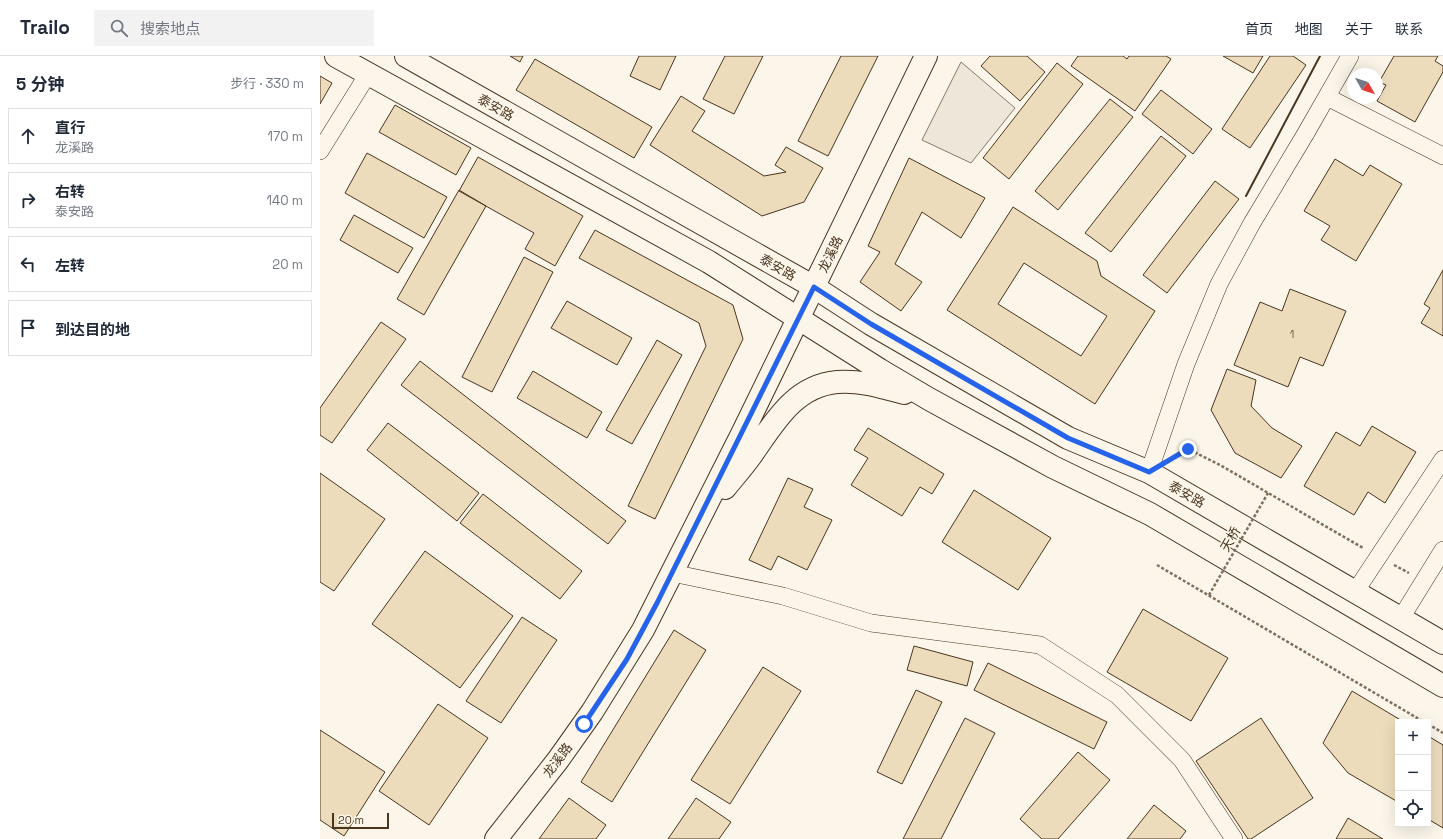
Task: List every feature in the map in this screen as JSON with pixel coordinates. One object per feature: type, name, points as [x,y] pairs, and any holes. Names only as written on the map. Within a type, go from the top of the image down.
[{"type":"main road","points":[[336,56],[709,262],[880,370],[929,399],[1053,467],[1150,514],[1443,686]]},
{"type":"main road","name":"泰安路","points":[[406,56],[814,287],[871,324],[1068,438],[1149,472],[1443,643]]},
{"type":"main road","name":"龙溪路","points":[[496,839],[558,760],[592,712],[638,639],[696,526],[926,56]]},
{"type":"main road","points":[[696,526],[750,457],[778,416],[794,400],[807,392],[829,383],[851,382],[878,386],[929,399]]},
{"type":"street","points":[[1149,472],[1184,371],[1219,284],[1252,223],[1350,56]]},
{"type":"street","points":[[320,151],[368,74]]},
{"type":"street","points":[[1327,97],[1443,156]]},
{"type":"street","points":[[1355,592],[1443,459]]},
{"type":"street","points":[[1401,618],[1443,550]]},
{"type":"street","points":[[672,573],[783,596],[871,623],[1040,645],[1117,695],[1166,743],[1182,760],[1234,839]]},
{"type":"path","points":[[1149,472],[1188,449],[1220,465],[1318,522]]},
{"type":"path","name":"天桥","points":[[1209,595],[1268,493]]},
{"type":"path","points":[[1158,565],[1419,719]]},
{"type":"path","points":[[1431,726],[1443,733]]},
{"type":"shaded area","points":[[961,62],[1015,108],[971,163],[922,140]]},
{"type":"building","points":[[510,56],[523,56],[520,62]]},
{"type":"building","points":[[639,56],[676,56],[660,90],[630,76]]},
{"type":"building","points":[[725,56],[763,56],[734,114],[703,99]]},
{"type":"building","points":[[841,56],[878,56],[828,156],[798,141]]},
{"type":"building","points":[[990,56],[1027,56],[1045,72],[1020,101],[981,66]]},
{"type":"building","points":[[1078,56],[1123,56],[1127,59],[1129,56],[1166,56],[1171,59],[1135,111],[1071,66]]},
{"type":"building","points":[[1223,56],[1263,56],[1253,73]]},
{"type":"building","points":[[1270,56],[1293,56],[1306,65],[1250,148],[1222,129]]},
{"type":"building","points":[[1394,56],[1438,56],[1435,61],[1443,66],[1443,72],[1415,122],[1382,104],[1383,90],[1386,85],[1383,84],[1383,75]]},
{"type":"building","points":[[535,59],[652,127],[634,158],[516,90]]},
{"type":"building","points":[[1057,63],[1083,84],[1009,179],[983,158]]},
{"type":"building","points":[[320,76],[332,83],[320,104]]},
{"type":"building","points":[[1161,90],[1212,129],[1193,154],[1142,114]]},
{"type":"building","points":[[681,96],[705,111],[692,131],[764,176],[786,172],[775,165],[786,147],[823,168],[804,202],[762,216],[650,145]]},
{"type":"building","points":[[1110,99],[1133,117],[1058,210],[1035,191]]},
{"type":"building","points":[[395,105],[471,148],[456,175],[379,132]]},
{"type":"building","points":[[1161,136],[1186,156],[1111,252],[1085,233]]},
{"type":"building","points":[[367,153],[447,197],[424,238],[345,193]]},
{"type":"building","points":[[478,157],[583,216],[555,266],[525,249],[534,233],[459,191]]},
{"type":"building","points":[[909,158],[985,198],[961,238],[922,212],[895,264],[922,282],[901,311],[860,282],[880,252],[868,246]]},
{"type":"building","points":[[1335,159],[1363,176],[1370,165],[1402,184],[1356,261],[1321,240],[1330,226],[1304,211]]},
{"type":"building","points":[[1215,181],[1239,199],[1167,293],[1143,275]]},
{"type":"building","points":[[459,190],[486,206],[424,315],[397,299]]},
{"type":"building","points":[[1013,207],[1097,261],[1101,276],[1155,311],[1095,404],[947,310]],"holes":[[[1024,263],[1107,316],[1081,356],[998,304]]]},
{"type":"building","points":[[354,215],[413,248],[398,273],[340,240]]},
{"type":"building","points":[[595,230],[733,305],[743,339],[655,519],[628,506],[706,346],[699,323],[579,258]]},
{"type":"building","points":[[524,257],[553,272],[492,392],[462,377]]},
{"type":"building","points":[[1443,270],[1443,336],[1421,323],[1430,308],[1424,304]]},
{"type":"building","points":[[1290,289],[1346,311],[1323,366],[1300,357],[1288,387],[1234,365],[1260,302],[1282,311]]},
{"type":"building","points":[[567,301],[632,338],[617,365],[551,328]]},
{"type":"building","points":[[381,322],[406,339],[332,443],[320,435],[320,408]]},
{"type":"building","points":[[657,340],[682,355],[632,444],[606,430]]},
{"type":"building","points":[[420,361],[626,521],[608,544],[401,385]]},
{"type":"building","points":[[1227,369],[1256,380],[1251,406],[1272,428],[1302,446],[1281,478],[1235,453],[1211,410]]},
{"type":"building","points":[[533,371],[602,412],[587,438],[517,398]]},
{"type":"building","points":[[388,423],[479,493],[457,521],[367,450]]},
{"type":"building","points":[[1372,426],[1416,452],[1385,503],[1368,492],[1354,515],[1304,486],[1336,432],[1360,446]]},
{"type":"building","points":[[868,428],[944,474],[932,494],[920,487],[902,516],[851,485],[868,458],[854,450]]},
{"type":"building","points":[[320,473],[385,519],[334,591],[320,582]]},
{"type":"building","points":[[788,478],[813,489],[804,507],[832,520],[807,570],[778,556],[771,570],[749,560]]},
{"type":"building","points":[[974,490],[1051,538],[1018,590],[942,542]]},
{"type":"building","points":[[483,494],[582,571],[560,599],[460,523]]},
{"type":"building","points":[[425,551],[513,616],[460,688],[372,624]]},
{"type":"building","points":[[1143,609],[1228,658],[1191,721],[1107,672]]},
{"type":"building","points":[[522,617],[557,640],[501,723],[466,701]]},
{"type":"building","points":[[674,630],[706,650],[612,802],[581,782]]},
{"type":"building","points":[[914,646],[973,662],[967,686],[907,670]]},
{"type":"building","points":[[988,663],[1107,722],[1094,749],[974,690]]},
{"type":"building","points":[[763,667],[801,691],[730,804],[691,780]]},
{"type":"building","points":[[916,690],[942,702],[902,784],[877,772]]},
{"type":"building","points":[[1352,691],[1399,719],[1395,719],[1395,800],[1348,773],[1323,743]]},
{"type":"building","points":[[438,704],[488,738],[429,825],[379,791]]},
{"type":"building","points":[[965,718],[995,733],[941,839],[903,839]]},
{"type":"building","points":[[1261,718],[1313,798],[1251,839],[1248,839],[1196,761]]},
{"type":"building","points":[[320,730],[385,772],[344,836],[320,820]]},
{"type":"building","points":[[1431,738],[1443,745],[1443,828],[1431,821]]},
{"type":"building","points":[[1078,752],[1110,780],[1058,839],[1042,839],[1020,819]]},
{"type":"building","points":[[569,798],[606,825],[596,839],[539,839]]},
{"type":"building","points":[[696,798],[731,822],[719,839],[668,839]]},
{"type":"building","points":[[1154,805],[1186,831],[1180,839],[1127,839]]},
{"type":"building","points":[[1348,818],[1383,839],[1336,839]]},
{"type":"wall","points":[[1246,196],[1320,56]]},
{"type":"route","points":[[584,724],[627,659],[657,603],[814,287],[871,324],[1068,438],[1149,472],[1188,449]]}]
